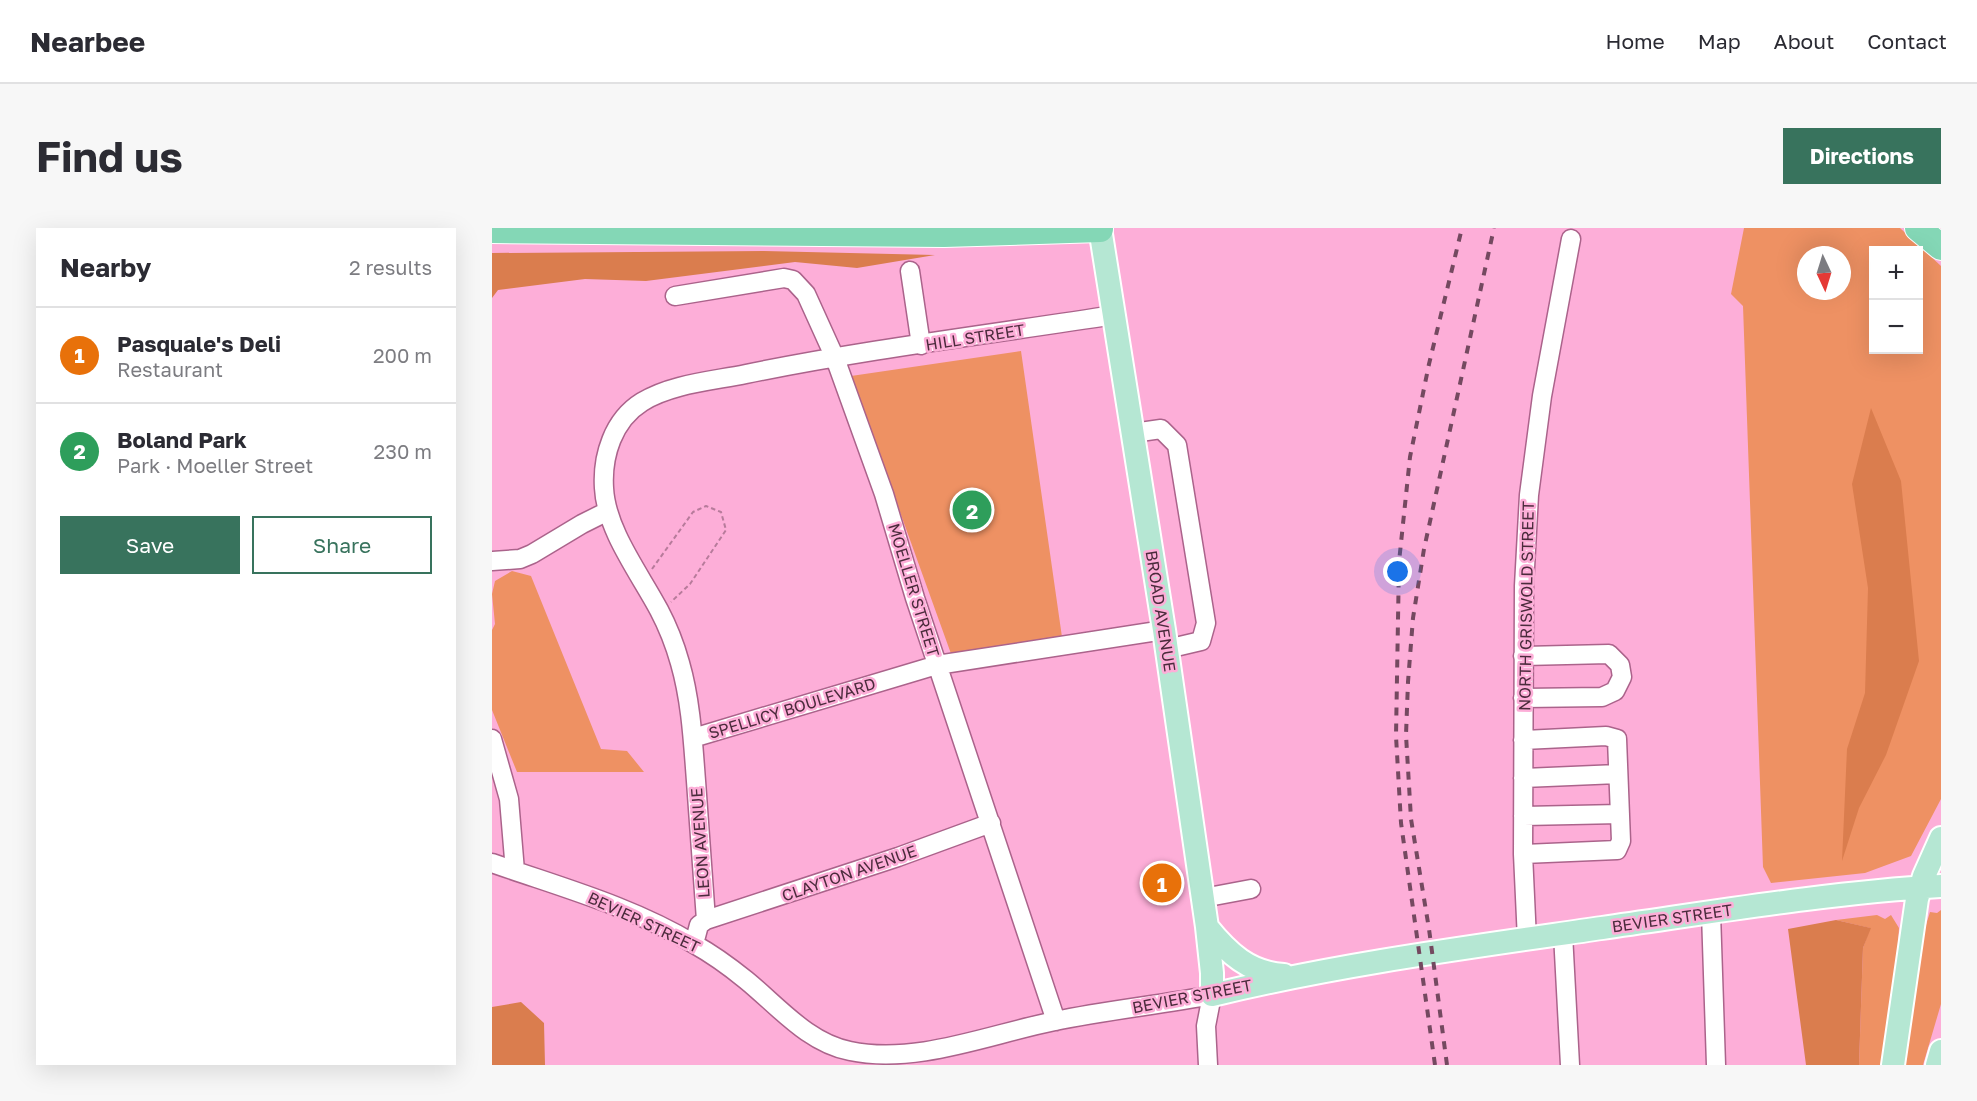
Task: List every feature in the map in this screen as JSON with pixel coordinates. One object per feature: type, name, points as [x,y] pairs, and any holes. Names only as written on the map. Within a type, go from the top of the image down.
[{"type":"highway","points":[[1918,228],[1941,247]]},
{"type":"highway","points":[[492,230],[944,234],[1100,229]]},
{"type":"main road","name":"BROAD AVENUE","points":[[1100,229],[1165,639],[1203,898],[1213,978],[1212,995]]},
{"type":"main road","points":[[1893,1065],[1941,838]]},
{"type":"main road","name":"BEVIER STREET","points":[[1212,995],[1378,961],[1801,900],[1930,887]]},
{"type":"main road","points":[[1207,927],[1222,946],[1245,964],[1273,974],[1307,974]]},
{"type":"main road","points":[[1937,1065],[1941,1051]]},
{"type":"street","name":"NORTH GRISWOLD STREET","points":[[1527,940],[1523,854],[1523,656],[1529,495],[1534,446],[1571,239]]},
{"type":"street","points":[[910,271],[921,345]]},
{"type":"street","name":"MOELLER STREET","points":[[675,296],[784,278],[793,280],[806,294],[835,358],[884,494],[937,665],[1056,1021]]},
{"type":"street","name":"HILL STREET","points":[[835,358],[1114,315]]},
{"type":"street","name":"SPELLICY BOULEVARD","points":[[835,358],[671,390],[643,402],[630,412],[619,424],[612,438],[604,474],[604,491],[608,511],[622,543],[660,611],[681,665],[693,738],[937,665],[1165,639],[1201,641],[1206,623],[1177,445],[1161,429],[1133,433]]},
{"type":"street","points":[[492,561],[520,559],[532,554],[608,511]]},
{"type":"street","points":[[1523,656],[1609,654],[1620,665],[1622,677],[1615,691],[1602,697],[1523,698]]},
{"type":"street","points":[[1523,740],[1606,736],[1617,738],[1621,841],[1617,850],[1523,854]]},
{"type":"street","name":"LEON AVENUE","points":[[693,738],[706,920],[699,925],[694,944]]},
{"type":"street","points":[[492,739],[509,799],[515,871]]},
{"type":"street","points":[[1523,778],[1618,774]]},
{"type":"street","points":[[1523,816],[1620,814]]},
{"type":"street","name":"CLAYTON AVENUE","points":[[706,920],[898,857],[991,823]]},
{"type":"street","name":"BEVIER STREET","points":[[492,863],[619,908],[694,944],[745,979],[836,1056],[864,1054],[888,1056],[917,1052],[1056,1021],[1212,995]]},
{"type":"street","points":[[1203,898],[1251,889]]},
{"type":"street","points":[[1711,913],[1716,1065]]},
{"type":"street","points":[[1563,934],[1570,1065]]},
{"type":"street","points":[[1208,1065],[1206,1026],[1212,995]]},
{"type":"path","points":[[643,581],[693,512],[706,506],[722,512],[726,530],[690,584],[660,611]]},
{"type":"shaded area","points":[[1744,228],[1900,228],[1919,246],[1869,246],[1869,354],[1923,354],[1923,249],[1941,266],[1941,799],[1911,856],[1865,873],[1771,883],[1763,867],[1743,306],[1731,294]]},
{"type":"shaded area","points":[[764,251],[935,255],[857,268],[795,262],[646,281],[585,279],[498,290],[492,298],[492,253]]},
{"type":"shaded area","points":[[1021,351],[1063,644],[954,662],[851,376]]},
{"type":"shaded area","points":[[1871,408],[1901,481],[1919,661],[1886,755],[1859,808],[1842,861],[1847,749],[1865,693],[1868,588],[1852,484]]},
{"type":"shaded area","points":[[512,571],[531,576],[601,749],[627,751],[644,772],[517,772],[492,710],[492,630],[495,624],[492,594],[495,581]]},
{"type":"shaded area","points":[[1941,910],[1941,1004],[1923,1065],[1903,1065],[1918,951],[1930,912],[1937,913]]},
{"type":"shaded area","points":[[1877,915],[1885,919],[1891,915],[1899,928],[1898,946],[1882,1065],[1859,1065],[1863,948],[1870,928],[1836,920]]},
{"type":"shaded area","points":[[1836,920],[1871,928],[1863,948],[1859,1065],[1806,1065],[1788,929]]},
{"type":"shaded area","points":[[521,1002],[544,1023],[545,1065],[492,1065],[492,1007]]},
{"type":"building","points":[[983,501],[987,526],[972,528],[968,503]]},
{"type":"railway","points":[[1435,1065],[1401,823],[1396,736],[1399,562],[1410,457],[1429,364],[1462,228]]},
{"type":"railway","points":[[1447,1065],[1429,929],[1411,819],[1406,735],[1408,682],[1413,618],[1424,549],[1494,228]]},
{"type":"place","name":"Boland Park","points":[[972,510]]},
{"type":"place","name":"Pasquale's Deli","points":[[1162,883]]}]
